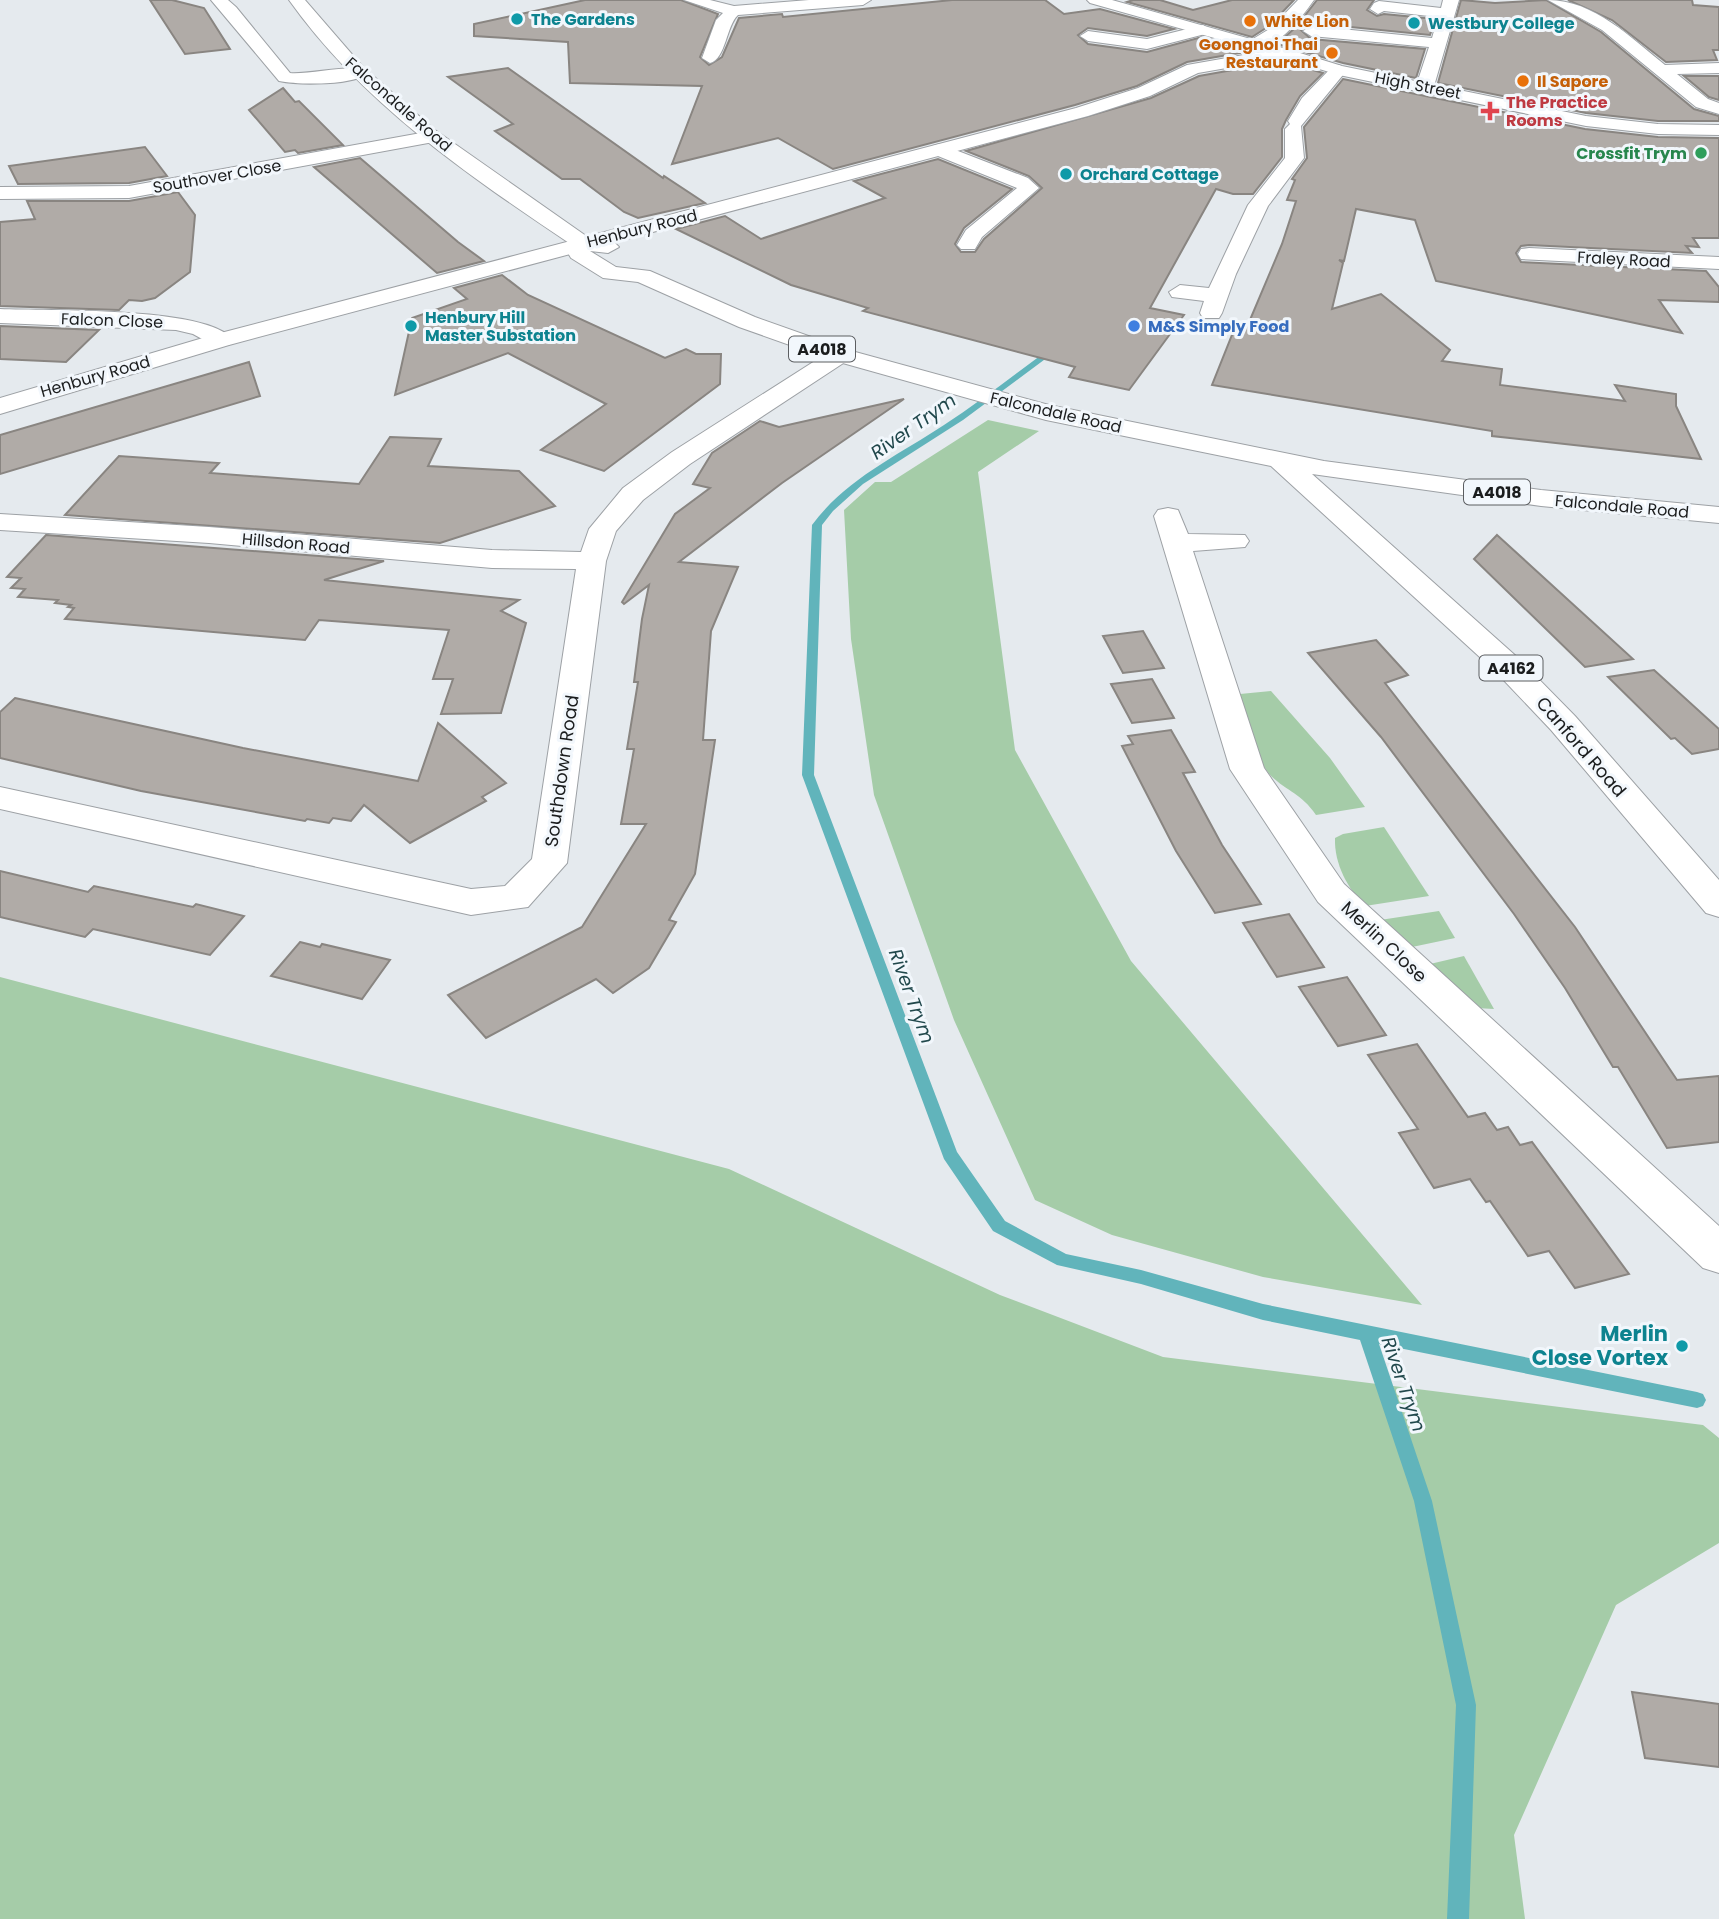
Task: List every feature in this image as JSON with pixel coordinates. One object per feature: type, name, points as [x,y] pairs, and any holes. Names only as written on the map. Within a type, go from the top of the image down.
[{"type":"street","points":[[219,0],[231,10],[285,76],[306,80],[360,72]]},
{"type":"street","name":"Falcondale Road","points":[[297,0],[321,32],[360,72],[432,137],[583,243],[579,253],[605,269],[642,276],[747,323],[840,355],[1046,412],[1324,468],[1541,498],[1719,513]]},
{"type":"street","points":[[692,0],[734,11],[863,0]]},
{"type":"street","name":"High Street","points":[[1095,0],[1339,70],[1595,122],[1658,129],[1719,130]]},
{"type":"street","points":[[1254,45],[1285,26],[1306,0]]},
{"type":"street","points":[[1556,0],[1608,27]]},
{"type":"street","points":[[1585,0],[1608,27],[1659,70],[1702,103],[1719,109]]},
{"type":"street","points":[[1378,9],[1379,6],[1449,6],[1425,86]]},
{"type":"street","points":[[710,58],[724,20],[734,11]]},
{"type":"street","points":[[1088,36],[1147,44],[1203,30]]},
{"type":"street","points":[[1311,31],[1438,43]]},
{"type":"street","name":"Henbury Road","points":[[0,406],[220,340],[1094,108],[1144,92],[1199,67],[1284,54]]},
{"type":"street","points":[[1659,70],[1719,68]]},
{"type":"street","points":[[1180,292],[1214,304],[1258,205],[1294,158],[1296,125],[1308,102],[1339,70]]},
{"type":"street","name":"Southover Close","points":[[0,193],[129,192],[432,137]]},
{"type":"street","points":[[940,150],[1021,181],[1029,188],[966,236]]},
{"type":"street","name":"Fraley Road","points":[[1529,254],[1719,264]]},
{"type":"street","name":"Falcon Close","points":[[0,316],[176,323],[201,329],[220,340]]},
{"type":"street","name":"Southdown Road","points":[[0,798],[471,902],[515,898],[549,863],[592,561],[603,529],[634,495],[681,458],[840,355]]},
{"type":"street","name":"Canford Road","points":[[1277,458],[1506,664],[1563,723],[1719,904]]},
{"type":"street","name":"Hillsdon Road","points":[[0,522],[209,535],[492,559],[592,561]]},
{"type":"street","name":"Merlin Close","points":[[1235,541],[1173,529],[1247,769],[1331,893],[1719,1254]]},
{"type":"green space","points":[[988,420],[1039,431],[978,472],[1015,750],[1131,961],[1422,1305],[1263,1277],[1112,1235],[1035,1200],[954,1020],[874,795],[851,639],[844,510],[875,482],[891,482]]},
{"type":"green space","points":[[1271,691],[1330,758],[1365,807],[1316,815],[1300,797],[1264,768],[1255,748],[1240,694]]},
{"type":"green space","points":[[1384,827],[1429,896],[1365,906],[1353,892],[1337,857],[1335,838],[1343,834]]},
{"type":"green space","points":[[1439,911],[1455,938],[1412,947],[1380,920]]},
{"type":"green space","points":[[1464,956],[1494,1009],[1476,1008],[1430,964]]},
{"type":"green space","points":[[0,977],[729,1169],[1000,1295],[1163,1357],[1703,1425],[1719,1438],[1719,1543],[1616,1605],[1514,1835],[1525,1919],[0,1919]]},
{"type":"building","points":[[150,0],[172,0],[204,8],[230,49],[185,54]]},
{"type":"building","points":[[585,0],[681,0],[718,14],[700,57],[709,65],[722,57],[739,18],[782,14],[783,17],[952,0],[1045,0],[1064,14],[1100,9],[1174,29],[1147,36],[1088,28],[1078,35],[1088,44],[1147,52],[1202,37],[1251,51],[1187,62],[1137,86],[1075,105],[833,169],[778,138],[672,164],[702,86],[570,83],[568,42],[474,36],[474,24]]},
{"type":"building","points":[[1160,0],[1193,10],[1232,0],[1294,0],[1269,26],[1252,37],[1127,2]]},
{"type":"building","points":[[1317,0],[1374,0],[1367,10],[1377,16],[1384,14],[1435,19],[1430,35],[1311,23],[1301,30],[1311,39],[1425,49],[1416,78],[1343,63],[1277,44],[1296,27]]},
{"type":"building","points":[[1461,0],[1495,3],[1546,0],[1601,32],[1694,109],[1719,116],[1719,121],[1658,121],[1586,113],[1438,83]]},
{"type":"building","points":[[1568,0],[1692,0],[1693,5],[1719,7],[1719,50],[1713,50],[1717,60],[1666,62],[1612,20]]},
{"type":"building","points":[[1283,61],[1323,73],[1300,96],[1286,120],[1282,129],[1282,157],[1253,194],[1233,194],[1216,189],[1150,308],[1184,315],[1129,390],[1069,377],[1075,367],[863,311],[868,308],[791,285],[676,229],[725,216],[761,239],[885,198],[854,181],[938,159],[1012,189],[964,228],[955,244],[961,252],[975,252],[984,239],[1042,188],[1029,176],[966,151],[1151,98],[1199,76]]},
{"type":"building","points":[[508,68],[663,178],[664,176],[705,203],[638,218],[624,212],[580,179],[562,179],[495,131],[513,124],[448,77]]},
{"type":"building","points":[[1684,76],[1719,76],[1719,100],[1709,97]]},
{"type":"building","points":[[1343,79],[1585,129],[1658,137],[1719,138],[1719,238],[1693,238],[1699,247],[1686,246],[1692,253],[1529,245],[1521,246],[1516,253],[1521,262],[1706,271],[1719,287],[1719,302],[1659,300],[1682,333],[1436,281],[1415,220],[1356,209],[1344,261],[1339,260],[1343,263],[1332,309],[1381,294],[1450,350],[1442,361],[1502,369],[1500,385],[1625,401],[1615,385],[1676,394],[1676,406],[1701,459],[1492,436],[1492,431],[1212,385],[1236,325],[1247,327],[1282,244],[1296,201],[1287,200],[1295,180],[1292,179],[1307,158],[1304,127]]},
{"type":"building","points":[[283,88],[343,145],[298,153],[295,150],[285,152],[249,110]]},
{"type":"building","points":[[145,147],[167,176],[129,183],[18,184],[9,166]]},
{"type":"building","points":[[360,158],[484,261],[437,273],[314,167]]},
{"type":"building","points":[[178,192],[195,215],[190,272],[155,298],[129,300],[119,310],[0,306],[0,222],[35,219],[27,201],[129,201]]},
{"type":"building","points":[[502,275],[528,295],[665,358],[686,349],[696,354],[721,354],[720,384],[604,471],[541,450],[606,404],[508,353],[395,395],[412,318],[467,299],[454,288]]},
{"type":"building","points":[[0,326],[99,330],[66,362],[0,359]]},
{"type":"building","points":[[249,362],[260,396],[0,474],[0,435]]},
{"type":"building","points":[[904,399],[782,483],[679,562],[738,567],[711,631],[703,740],[715,740],[695,874],[669,920],[676,922],[649,968],[613,993],[596,979],[486,1038],[448,995],[582,927],[646,824],[621,824],[634,749],[627,749],[638,682],[634,682],[642,619],[649,585],[624,604],[622,602],[675,514],[710,488],[693,484],[712,453],[760,421],[779,427]]},
{"type":"building","points":[[390,437],[441,439],[428,466],[519,471],[555,506],[440,543],[65,515],[119,456],[219,463],[210,473],[359,484]]},
{"type":"building","points":[[46,535],[384,561],[324,580],[519,600],[501,611],[526,623],[501,713],[441,714],[453,679],[433,679],[449,630],[319,620],[305,640],[65,619],[74,608],[68,607],[71,605],[55,603],[58,600],[18,597],[25,589],[11,588],[21,578],[7,577]]},
{"type":"building","points":[[1497,535],[1633,659],[1585,667],[1474,559]]},
{"type":"building","points":[[1143,631],[1164,668],[1123,673],[1103,636]]},
{"type":"building","points":[[1376,640],[1408,675],[1385,683],[1575,927],[1677,1080],[1719,1076],[1719,1142],[1667,1148],[1618,1067],[1613,1067],[1565,988],[1514,914],[1381,737],[1308,653]]},
{"type":"building","points":[[1654,670],[1719,729],[1719,749],[1692,754],[1675,738],[1671,739],[1608,677]]},
{"type":"building","points":[[1152,679],[1174,718],[1132,723],[1111,684]]},
{"type":"building","points":[[15,698],[243,748],[418,781],[438,723],[506,783],[482,797],[486,801],[410,843],[364,805],[351,821],[333,818],[329,823],[307,819],[305,821],[141,791],[0,758],[0,712]]},
{"type":"building","points":[[1171,730],[1195,772],[1183,773],[1222,845],[1261,904],[1215,913],[1176,851],[1122,746],[1133,744],[1128,736]]},
{"type":"building","points":[[0,871],[88,892],[94,886],[193,907],[196,904],[244,916],[210,955],[93,929],[85,937],[0,917]]},
{"type":"building","points":[[1289,914],[1324,967],[1277,977],[1243,923]]},
{"type":"building","points":[[300,942],[320,947],[322,944],[390,960],[362,999],[271,976]]},
{"type":"building","points":[[1347,977],[1386,1035],[1338,1046],[1299,987]]},
{"type":"building","points":[[1417,1044],[1468,1117],[1485,1113],[1497,1130],[1508,1127],[1520,1145],[1532,1142],[1629,1274],[1575,1288],[1549,1251],[1528,1256],[1490,1201],[1486,1202],[1470,1179],[1434,1188],[1399,1133],[1418,1129],[1368,1055]]},
{"type":"building","points":[[1632,1692],[1719,1704],[1719,1767],[1645,1758]]},
{"type":"waterway","name":"River Trym","points":[[1056,348],[960,418],[860,482],[829,509],[817,525],[808,775],[950,1155],[999,1226],[1063,1260],[1141,1277],[1263,1312],[1367,1334]]},
{"type":"waterway","points":[[1367,1334],[1697,1400]]},
{"type":"waterway","name":"River Trym","points":[[1367,1334],[1423,1501],[1466,1705],[1458,1919]]},
{"type":"place","name":"The Gardens","points":[[517,19]]},
{"type":"place","name":"White Lion","points":[[1250,21]]},
{"type":"place","name":"Westbury College","points":[[1414,23]]},
{"type":"place","name":"Goongnoi Thai Restaurant","points":[[1332,53]]},
{"type":"place","name":"Il Sapore","points":[[1523,81]]},
{"type":"place","name":"The Practice Rooms","points":[[1490,111]]},
{"type":"place","name":"Crossfit Trym","points":[[1701,153]]},
{"type":"place","name":"Orchard Cottage","points":[[1066,174]]},
{"type":"place","name":"Henbury Hill Master Substation","points":[[411,326]]},
{"type":"place","name":"M&S Simply Food","points":[[1134,326]]},
{"type":"place","name":"Merlin Close Vortex","points":[[1682,1346]]}]
